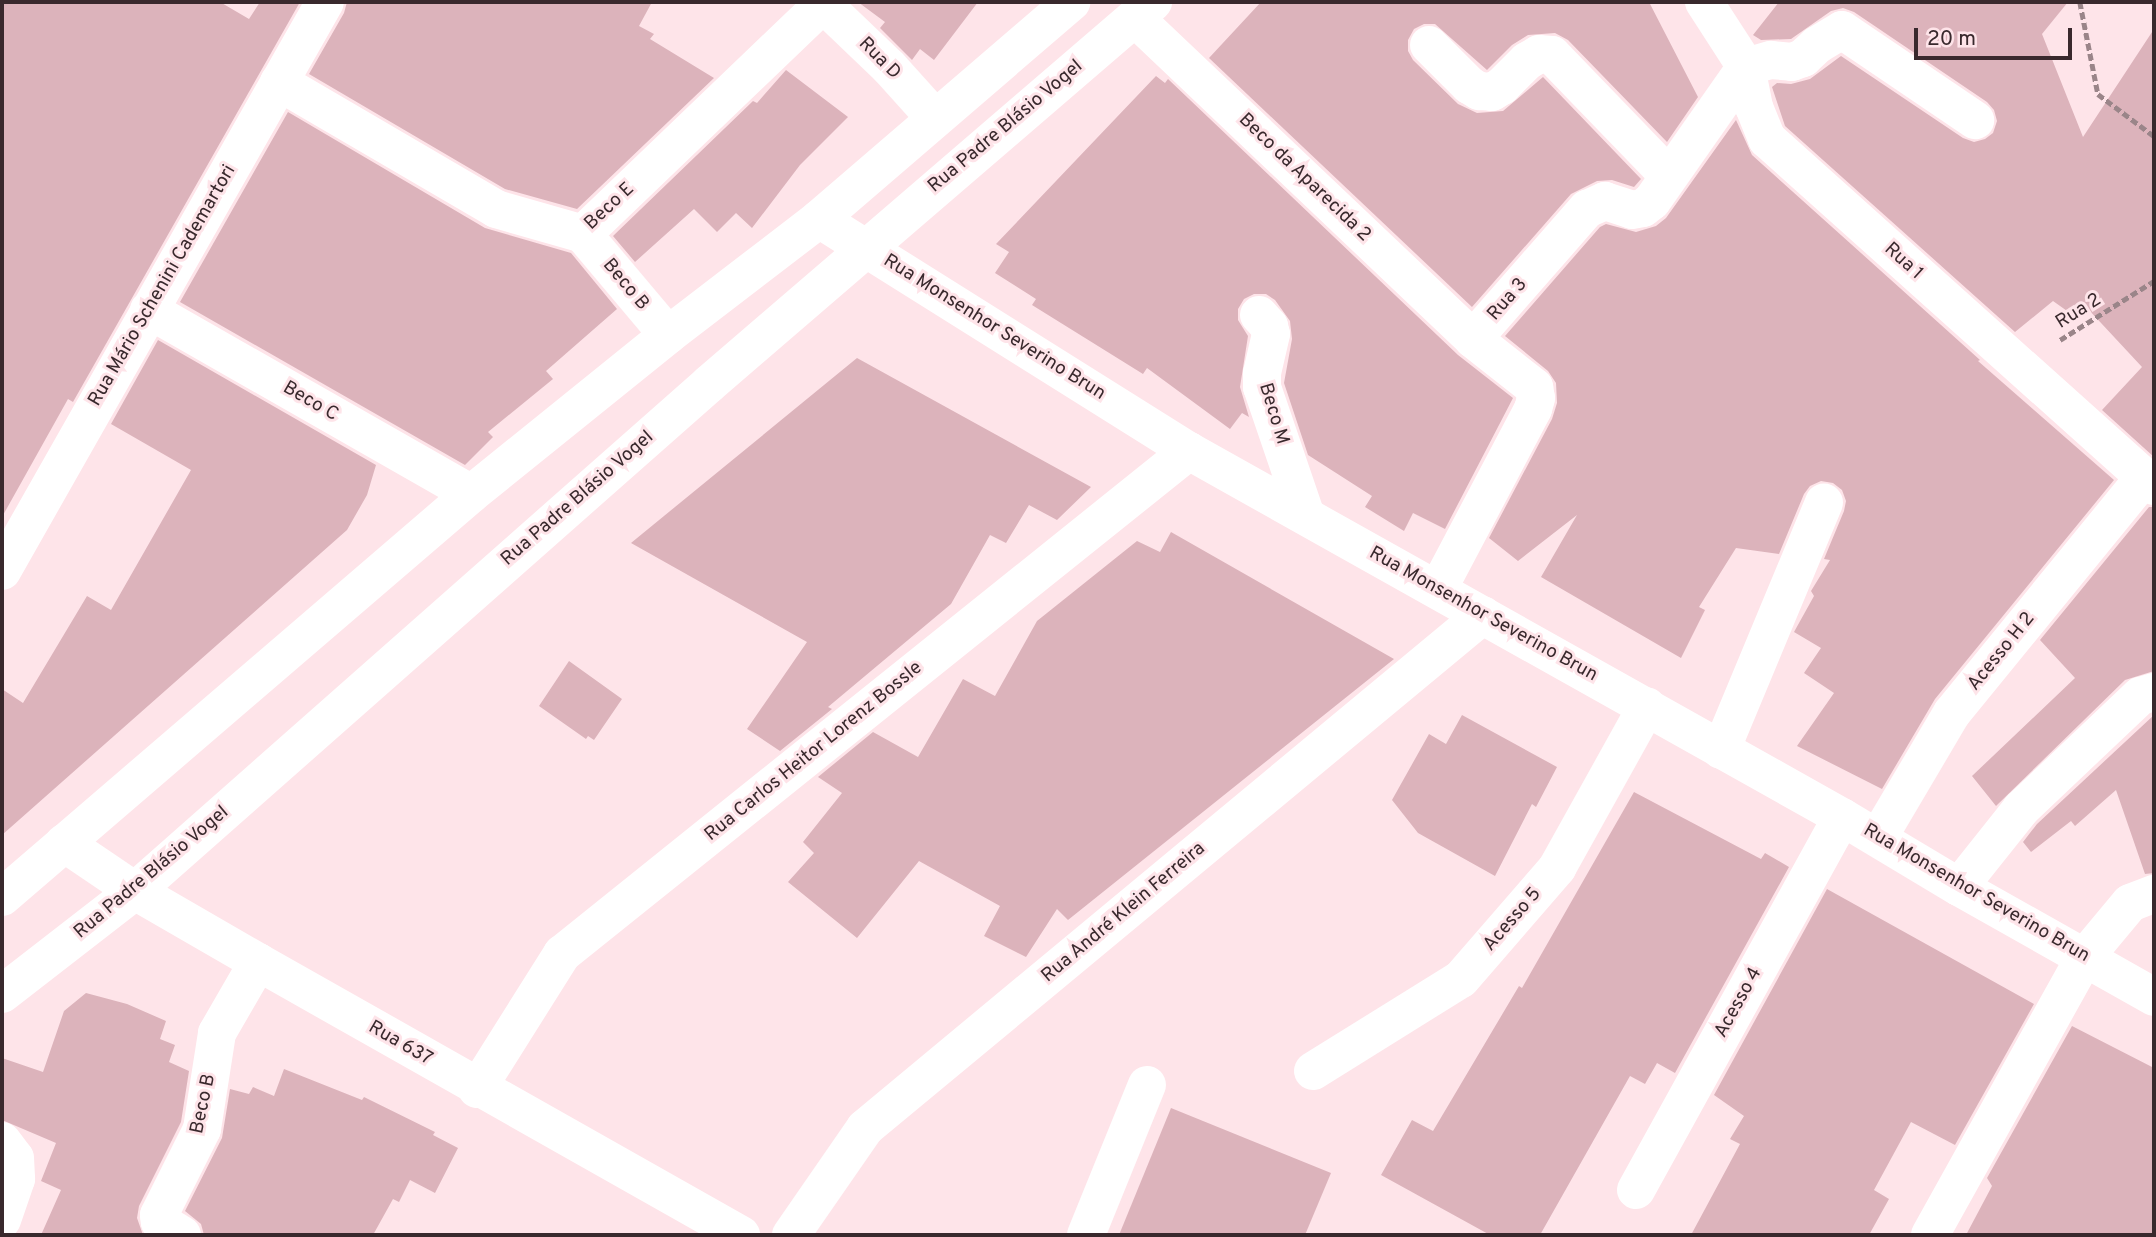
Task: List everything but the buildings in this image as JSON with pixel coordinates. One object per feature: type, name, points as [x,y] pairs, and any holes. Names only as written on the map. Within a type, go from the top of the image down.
[{"type":"street","name":"Rua Mário Schenini Cademartori","points":[[2,571],[325,2]]},
{"type":"street","points":[[2,897],[471,494],[668,335],[819,219],[1071,2]]},
{"type":"street","name":"Rua 1","points":[[1704,2],[1746,67],[1754,107],[1767,139],[2149,482]]},
{"type":"street","name":"Beco E","points":[[279,82],[496,209],[583,234],[822,3]]},
{"type":"street","name":"Rua D","points":[[822,3],[889,67],[935,118]]},
{"type":"street","name":"Rua Padre Blásio Vogel","points":[[2,994],[135,891],[865,248],[1144,10]]},
{"type":"street","name":"Beco da Aparecida 2","points":[[1144,10],[1473,339]]},
{"type":"street","points":[[1746,67],[1771,60],[1792,62],[1803,58],[1817,45],[1842,30],[1975,120]]},
{"type":"street","points":[[1429,45],[1469,85],[1479,91],[1492,92],[1502,86],[1527,61],[1539,54],[1552,55],[1670,176]]},
{"type":"street","name":"Rua 3","points":[[1438,589],[1536,398],[1534,387],[1527,379],[1473,339],[1587,209],[1605,201],[1632,210],[1643,208],[1670,176],[1746,67]]},
{"type":"street","name":"Rua Monsenhor Severino Brun","points":[[819,219],[1189,451],[1647,706],[2154,997]]},
{"type":"street","name":"Beco B","points":[[583,234],[668,335]]},
{"type":"street","name":"Beco C","points":[[149,310],[471,494]]},
{"type":"street","name":"Beco M","points":[[1259,315],[1269,326],[1271,334],[1262,373],[1262,387],[1306,516]]},
{"type":"street","name":"Rua Carlos Heitor Lorenz Bossle","points":[[477,1088],[562,954],[1189,451]]},
{"type":"street","name":"Acesso H 2","points":[[1878,838],[1952,713],[2149,482]]},
{"type":"street","points":[[1721,750],[1824,503]]},
{"type":"street","name":"Rua André Klein Ferreira","points":[[791,1235],[864,1128],[1483,615]]},
{"type":"street","points":[[1959,887],[2021,809],[2132,703],[2140,696],[2154,692]]},
{"type":"street","name":"Acesso 5","points":[[1312,1071],[1461,979],[1558,868],[1647,706]]},
{"type":"street","name":"Acesso 4","points":[[1636,1190],[1842,817]]},
{"type":"street","name":"Rua 637","points":[[64,843],[135,891],[477,1088],[741,1235]]},
{"type":"street","points":[[1930,1235],[2085,957],[2130,902],[2154,894]]},
{"type":"street","name":"Beco B","points":[[182,1235],[160,1222],[159,1215],[202,1129],[217,1033],[258,962]]},
{"type":"street","points":[[1086,1235],[1147,1085]]},
{"type":"street","points":[[2,1141],[15,1158],[16,1179],[2,1220]]},
{"type":"path","points":[[2081,2],[2098,94],[2154,136]]},
{"type":"path","name":"Rua 2","points":[[2019,366],[2154,281]]}]
